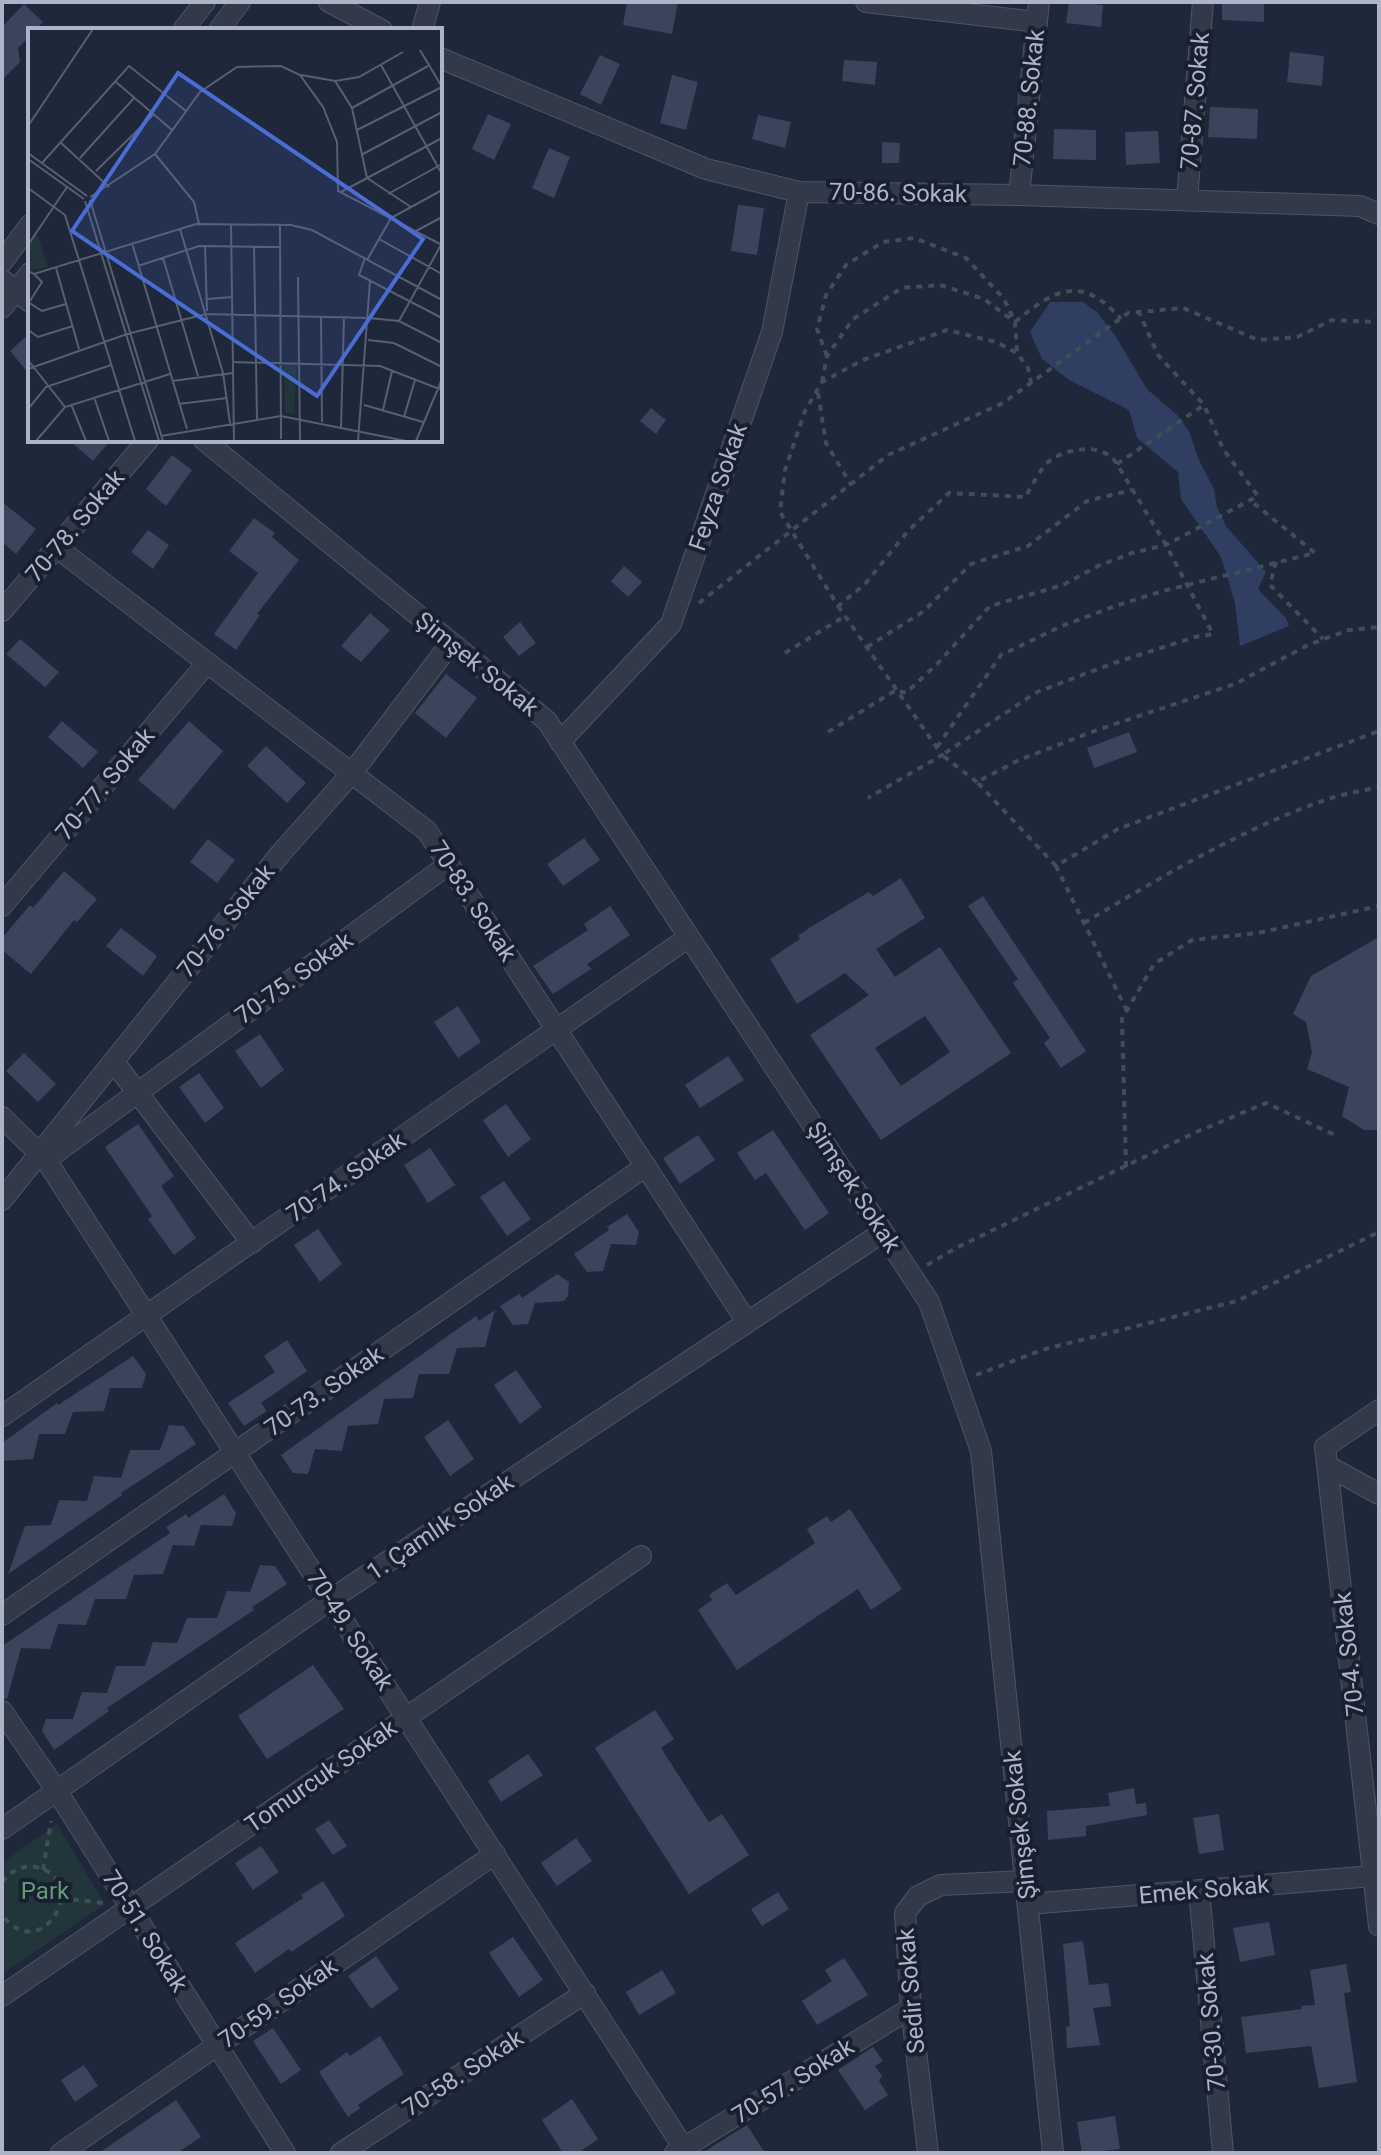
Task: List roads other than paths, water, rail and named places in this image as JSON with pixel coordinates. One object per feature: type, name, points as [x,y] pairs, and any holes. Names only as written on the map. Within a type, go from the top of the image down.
[{"type":"street","points":[[185,28],[205,2]]},
{"type":"street","points":[[220,28],[240,2]]},
{"type":"street","points":[[329,2],[378,28]]},
{"type":"street","points":[[423,28],[430,2]]},
{"type":"street","points":[[866,2],[1038,12]]},
{"type":"street","name":"70-87. Sokak","points":[[1187,199],[1203,2]]},
{"type":"street","name":"70-88. Sokak","points":[[1019,195],[1038,12]]},
{"type":"street","name":"70-86. Sokak","points":[[442,59],[706,169],[799,192],[1187,199],[1360,206],[1379,214]]},
{"type":"street","name":"Feyza Sokak","points":[[560,742],[671,624],[772,332],[799,192]]},
{"type":"street","points":[[2,262],[28,228]]},
{"type":"street","points":[[2,308],[16,291]]},
{"type":"street","name":"70-78. Sokak","points":[[2,611],[146,442]]},
{"type":"street","name":"Şimşek Sokak","points":[[206,442],[547,721],[929,1302],[981,1451],[1053,2153]]},
{"type":"street","name":"70-83. Sokak","points":[[56,547],[427,831],[747,1322]]},
{"type":"street","name":"70-76. Sokak","points":[[2,1200],[44,1156],[114,1062],[281,853],[352,773],[451,643]]},
{"type":"street","name":"70-77. Sokak","points":[[2,906],[207,663]]},
{"type":"street","name":"70-75. Sokak","points":[[44,1156],[139,1092],[449,864]]},
{"type":"street","name":"70-74. Sokak","points":[[2,1416],[689,937]]},
{"type":"street","points":[[114,1062],[252,1243]]},
{"type":"street","name":"70-49. Sokak","points":[[2,1117],[44,1156],[585,1993],[682,2151]]},
{"type":"street","name":"70-73. Sokak","points":[[2,1615],[646,1166]]},
{"type":"street","name":"1. Çamlık Sokak","points":[[2,1829],[330,1600],[883,1232]]},
{"type":"street","points":[[1379,1410],[1325,1447],[1328,1466],[1379,1494]]},
{"type":"street","name":"70-4. Sokak","points":[[1328,1466],[1379,1926]]},
{"type":"street","name":"Tomurcuk Sokak","points":[[2,1996],[641,1556]]},
{"type":"street","name":"70-51. Sokak","points":[[2,1711],[57,1791],[285,2153]]},
{"type":"street","name":"70-59. Sokak","points":[[61,2153],[495,1854]]},
{"type":"street","name":"Emek Sokak","points":[[1028,1904],[1376,1878]]},
{"type":"street","name":"Sedir Sokak","points":[[928,2153],[911,2008],[905,1913],[918,1896],[941,1885],[1025,1881]]},
{"type":"street","name":"70-30. Sokak","points":[[1199,1890],[1223,2153]]},
{"type":"street","name":"70-58. Sokak","points":[[341,2153],[585,1993]]},
{"type":"street","name":"70-57. Sokak","points":[[682,2151],[911,2008]]},
{"type":"water","points":[[1050,302],[1083,302],[1098,313],[1147,389],[1177,415],[1189,431],[1226,526],[1266,572],[1258,589],[1286,618],[1289,626],[1240,646],[1235,603],[1221,557],[1181,499],[1178,472],[1137,438],[1129,410],[1069,380],[1042,359],[1030,332]]},
{"type":"park label","name":"Park","points":[[45,1891]]}]
